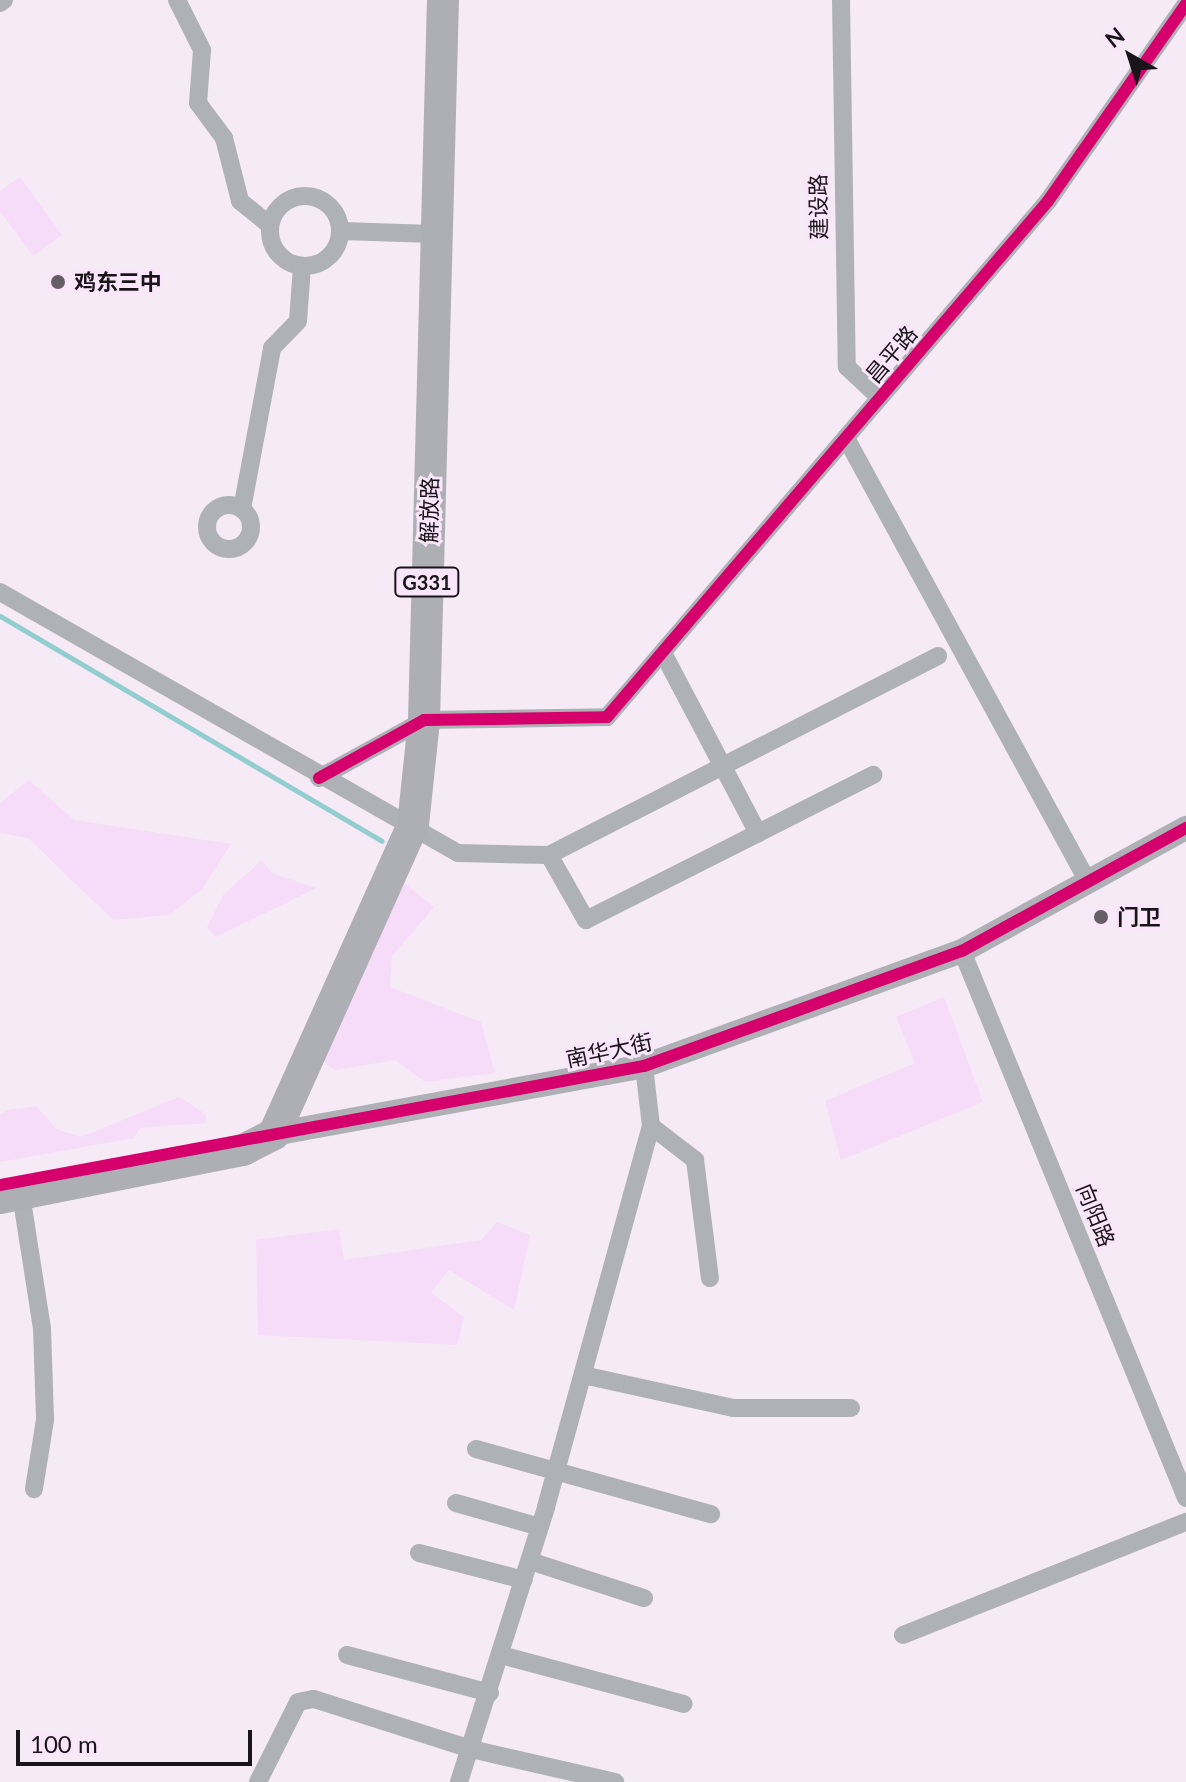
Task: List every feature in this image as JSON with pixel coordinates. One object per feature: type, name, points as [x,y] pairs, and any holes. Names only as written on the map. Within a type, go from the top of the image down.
[{"type":"highway","name":"解放路","points":[[274,1134],[413,825],[424,720],[434,234],[443,0]]},
{"type":"highway","name":"南华大街","points":[[10,1190],[243,1150],[274,1134]]},
{"type":"main road","name":"南华大街","points":[[274,1134],[644,1066],[962,951],[1186,828]]},
{"type":"street","points":[[177,0],[202,50],[198,103],[224,138],[240,201],[270,225],[281,257],[302,267],[333,253],[341,231],[325,202],[303,196],[282,204],[270,225]]},
{"type":"street","name":"建设路","points":[[841,0],[847,367],[880,398]]},
{"type":"street","name":"昌平路","points":[[424,720],[607,717],[1048,201],[1186,4]]},
{"type":"street","points":[[341,231],[434,234]]},
{"type":"street","points":[[242,509],[272,348],[298,321],[302,267]]},
{"type":"street","points":[[846,438],[1088,882]]},
{"type":"street","points":[[0,592],[319,778],[413,825],[458,853],[549,855],[938,656]]},
{"type":"street","points":[[663,653],[758,833]]},
{"type":"street","points":[[319,778],[424,720]]},
{"type":"street","points":[[549,855],[586,920],[873,775]]},
{"type":"street","name":"向阳路","points":[[962,951],[1186,1498]]},
{"type":"street","points":[[459,1782],[490,1693],[540,1527],[553,1471],[583,1375],[651,1126],[644,1066]]},
{"type":"street","points":[[651,1126],[695,1160],[710,1278]]},
{"type":"street","points":[[10,1190],[42,1328],[45,1420],[34,1489]]},
{"type":"street","points":[[583,1375],[733,1408],[851,1408]]},
{"type":"street","points":[[476,1449],[711,1514]]},
{"type":"street","points":[[456,1503],[540,1527]]},
{"type":"street","points":[[903,1635],[1186,1522]]},
{"type":"street","points":[[419,1553],[524,1580]]},
{"type":"street","points":[[530,1561],[644,1598]]},
{"type":"street","points":[[347,1655],[490,1693]]},
{"type":"street","points":[[501,1655],[684,1704]]},
{"type":"street","points":[[258,1782],[298,1702],[314,1699],[471,1749],[615,1782]]},
{"type":"shaded area","points":[[20,177],[62,235],[33,256],[0,211],[0,191]]},
{"type":"shaded area","points":[[29,780],[74,820],[231,844],[201,890],[169,915],[113,920],[28,838],[0,833],[0,803]]},
{"type":"shaded area","points":[[262,860],[272,873],[316,888],[216,937],[207,927],[223,895]]},
{"type":"shaded area","points":[[403,882],[434,907],[392,956],[390,987],[481,1022],[495,1073],[425,1082],[395,1060],[335,1070],[311,1053]]},
{"type":"shaded area","points":[[944,997],[983,1102],[841,1160],[825,1101],[915,1063],[896,1017]]},
{"type":"shaded area","points":[[179,1097],[206,1114],[206,1123],[140,1128],[134,1138],[0,1162],[0,1115],[8,1110],[36,1106],[56,1129],[81,1137]]},
{"type":"shaded area","points":[[497,1222],[530,1235],[514,1310],[449,1270],[431,1293],[464,1317],[457,1345],[258,1335],[256,1240],[339,1229],[344,1260],[481,1240]]},
{"type":"waterway","points":[[0,616],[382,841]]},
{"type":"cycle path","points":[[319,778],[424,720],[607,717],[1048,201],[1186,4]]},
{"type":"cycle path","points":[[0,1185],[644,1066],[962,951],[1186,828]]},
{"type":"place","name":"鸡东三中","points":[[58,282]]},
{"type":"place","name":"门卫","points":[[1101,917]]}]
